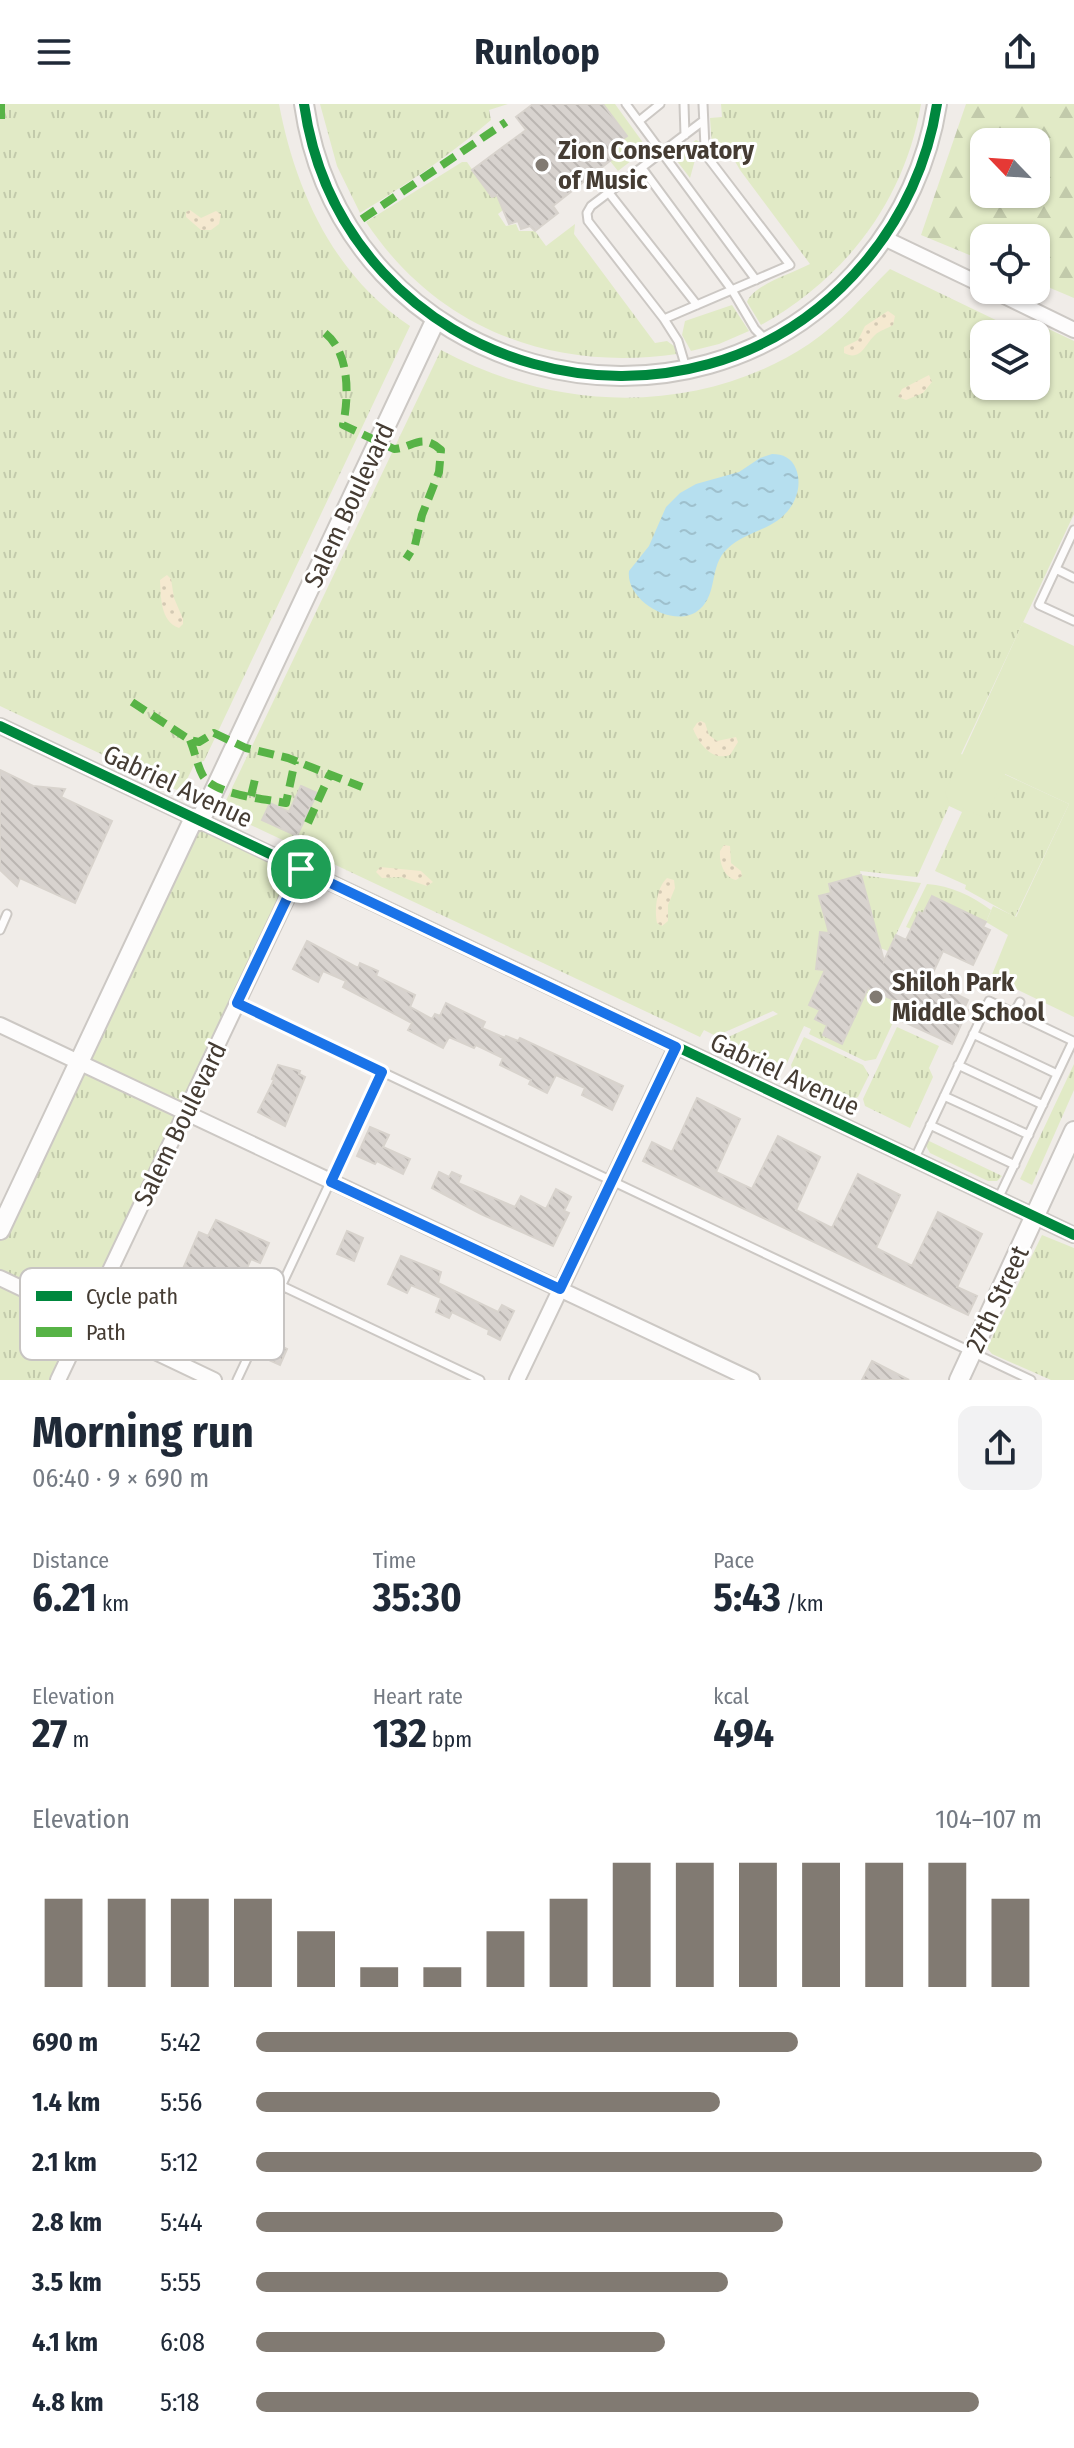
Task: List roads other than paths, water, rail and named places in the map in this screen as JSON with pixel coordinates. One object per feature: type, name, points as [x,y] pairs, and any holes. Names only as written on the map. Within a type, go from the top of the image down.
[{"type":"street","points":[[304,104],[309,134],[322,174],[350,229],[389,279],[436,319],[495,352],[563,372],[633,377],[686,370],[736,355],[768,341],[801,321],[832,296],[884,238],[904,204],[920,169],[937,104]]},
{"type":"street","points":[[884,238],[970,279]]},
{"type":"street","points":[[1021,304],[1074,330]]},
{"type":"street","name":"Salem Boulevard","points":[[0,1230],[436,319]]},
{"type":"street","name":"Gabriel Avenue","points":[[0,726],[1074,1235]]},
{"type":"street","name":"Salem Boulevard","points":[[112,1268],[301,869]]},
{"type":"street","points":[[0,1025],[752,1380]]},
{"type":"street","points":[[517,1380],[676,1047]]},
{"type":"street","name":"27th Street","points":[[959,1380],[1074,1131]]},
{"type":"street","points":[[0,1278],[20,1288]]},
{"type":"street","name":"Salem Boulevard","points":[[58,1380],[68,1360]]},
{"type":"street","points":[[172,1360],[214,1380]]},
{"type":"lane","points":[[626,104],[756,280]]},
{"type":"lane","points":[[639,121],[660,104]]},
{"type":"lane","points":[[684,104],[685,135]]},
{"type":"lane","points":[[664,319],[790,265],[709,159],[705,147],[703,104]]},
{"type":"lane","points":[[686,370],[678,341],[664,319],[588,221],[589,209],[703,121]]},
{"type":"lane","points":[[642,168],[732,290],[755,329],[768,341]]},
{"type":"lane","points":[[609,193],[697,305]]},
{"type":"lane","points":[[1074,530],[1039,605],[1074,621]]},
{"type":"lane","points":[[1056,569],[1074,578]]},
{"type":"lane","points":[[0,930],[7,914]]},
{"type":"lane","points":[[914,1160],[989,1001],[1073,1041],[998,1199]]},
{"type":"lane","points":[[1014,1013],[1020,1002]]},
{"type":"lane","points":[[237,1003],[1031,1380]]},
{"type":"lane","points":[[973,1034],[1057,1074]]},
{"type":"lane","points":[[958,1065],[1043,1105]]},
{"type":"lane","points":[[284,1282],[382,1072]]},
{"type":"lane","points":[[944,1096],[1029,1135]]},
{"type":"lane","points":[[930,1125],[1015,1165]]},
{"type":"lane","points":[[284,1287],[480,1380]]},
{"type":"lane","points":[[237,1380],[247,1360]]},
{"type":"water","points":[[772,454],[790,459],[797,473],[797,492],[789,509],[773,523],[727,549],[718,563],[706,603],[700,609],[678,617],[654,610],[643,602],[630,582],[629,571],[649,546],[666,507],[680,493],[696,484],[739,472]]},
{"type":"place","name":"Zion Conservatory of Music","points":[[542,165]]},
{"type":"place","name":"Shiloh Park Middle School","points":[[876,997]]}]
